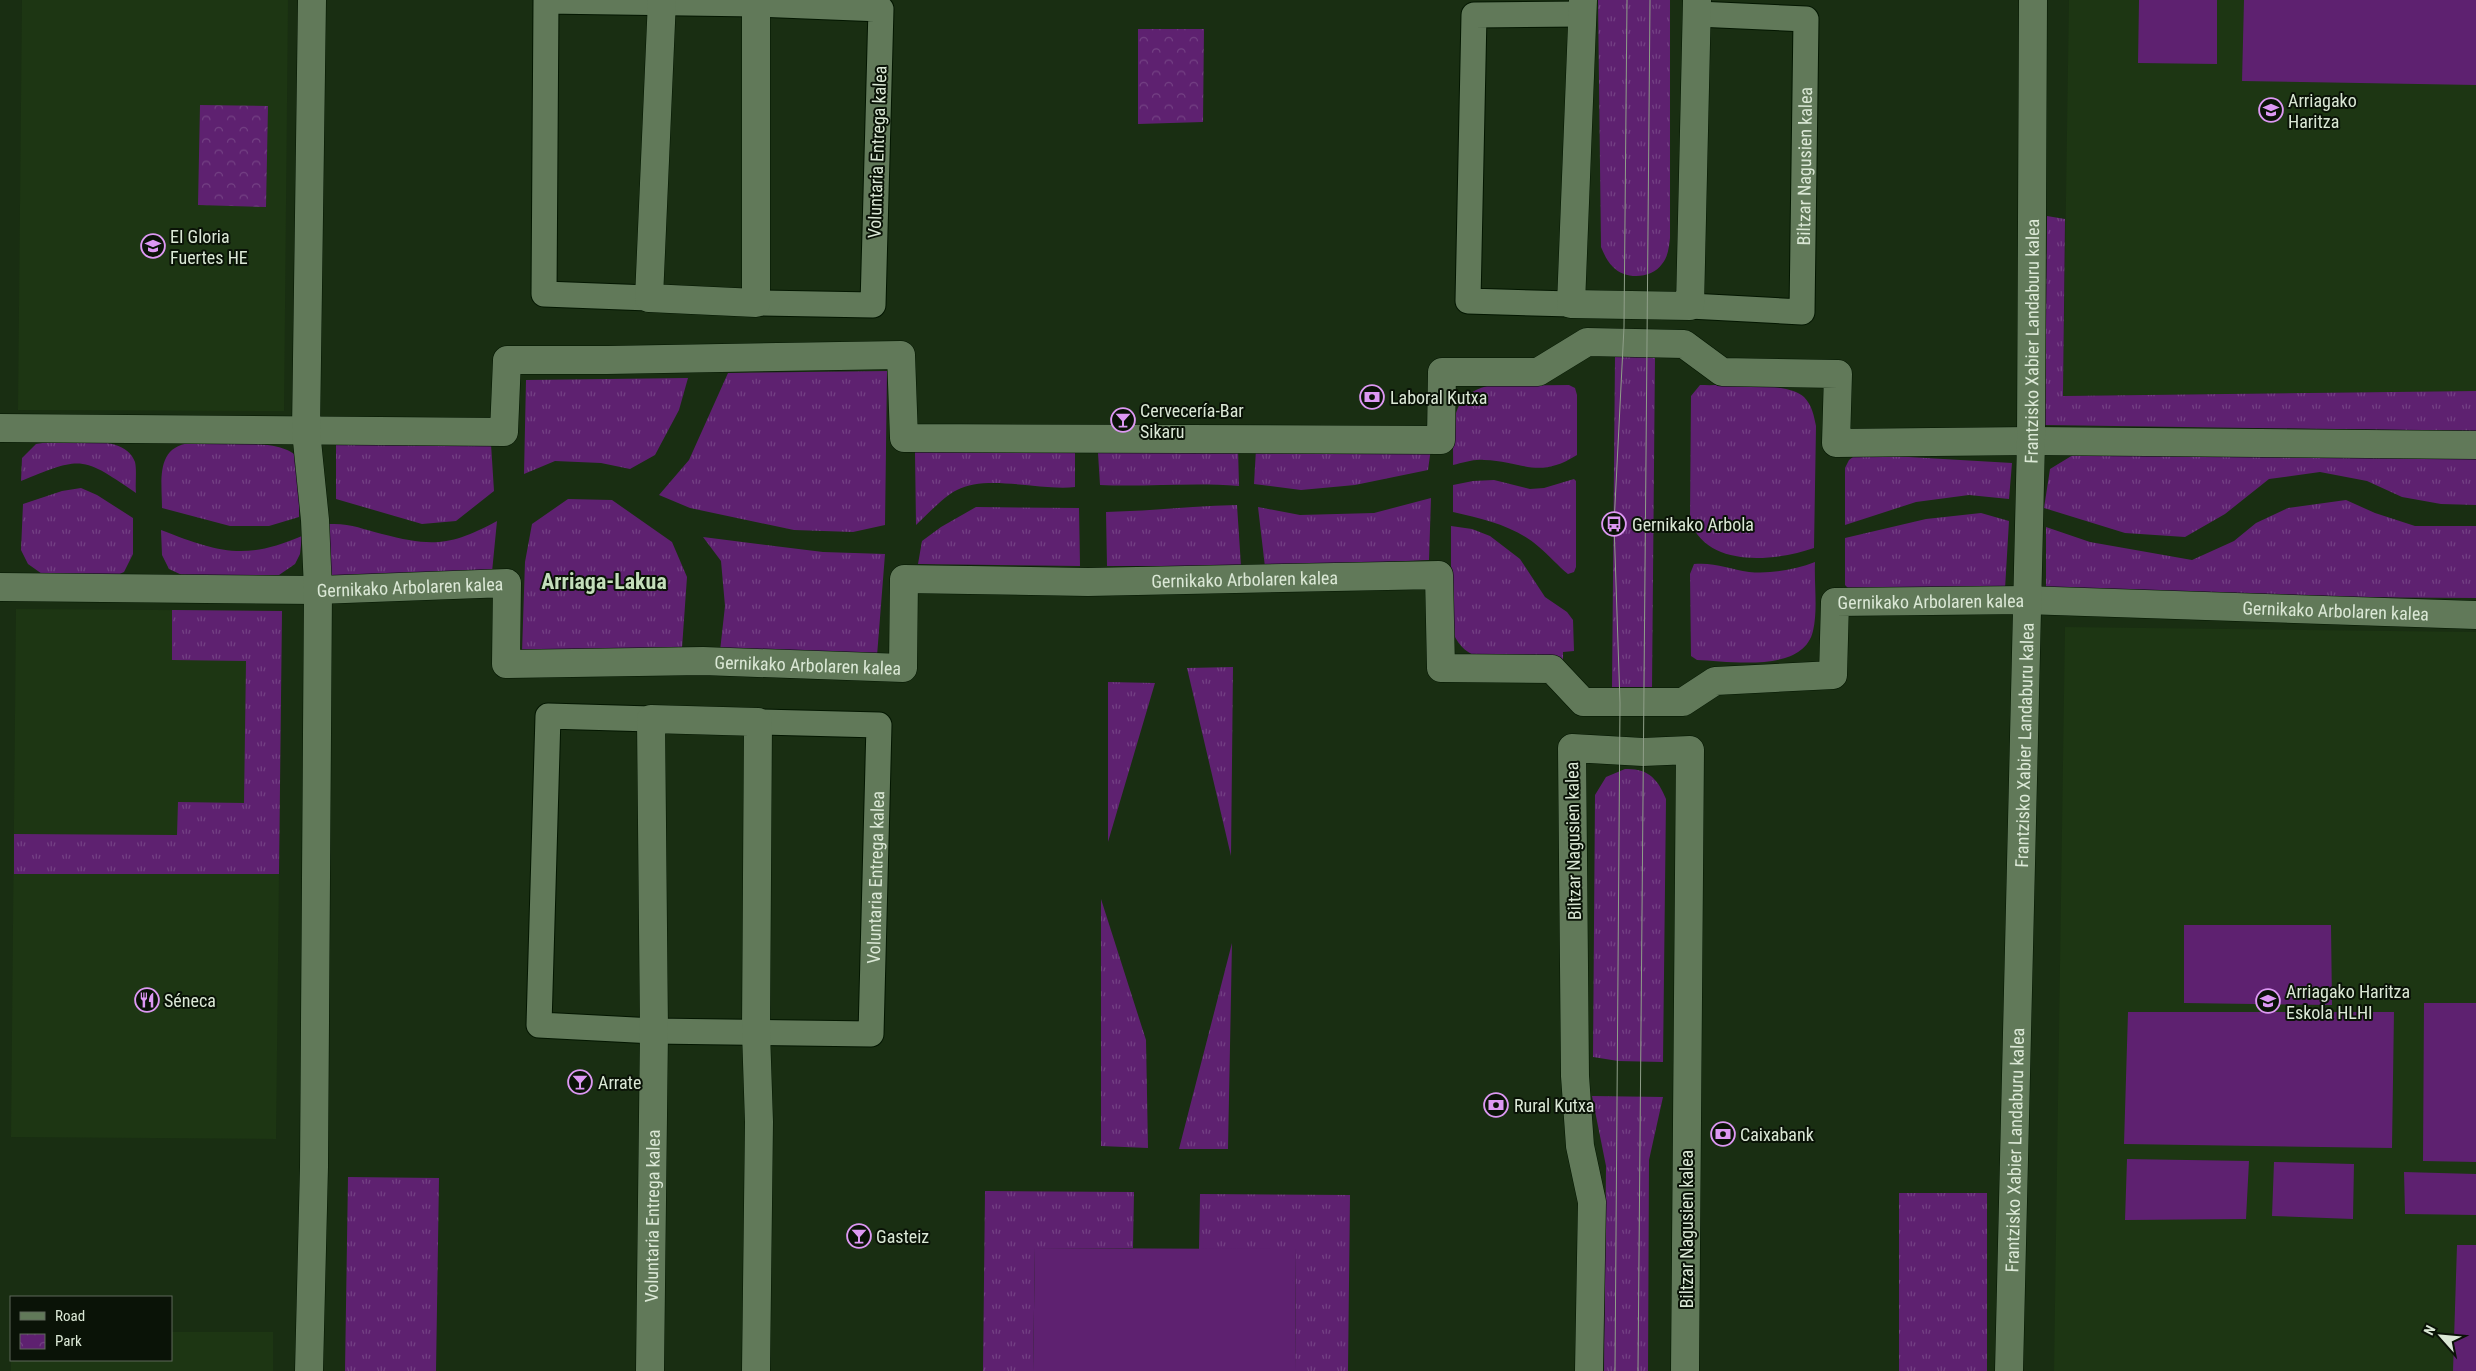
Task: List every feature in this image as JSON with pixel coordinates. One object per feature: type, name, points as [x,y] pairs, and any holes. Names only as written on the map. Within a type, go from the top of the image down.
[{"type":"street","points":[[309,1371],[314,1167],[318,590],[315,520],[306,431],[312,0]]},
{"type":"street","name":"Frantzisko Xabier Landaburu kalea","points":[[2009,1371],[2031,441],[2033,0]]},
{"type":"street","points":[[649,298],[662,2]]},
{"type":"street","points":[[756,2],[756,303]]},
{"type":"street","name":"Biltzar Nagusien kalea","points":[[1583,7],[1571,304],[1690,306],[1697,7]]},
{"type":"street","name":"Voluntaria Entrega kalea","points":[[649,298],[756,303]]},
{"type":"street","points":[[0,428],[504,432],[507,360],[902,355],[904,438],[1441,440],[1442,372],[1538,372],[1587,342],[1684,344],[1722,372],[1838,374],[1836,442],[2031,441],[2476,445]]},
{"type":"street","name":"Gernikako Arbolaren kalea","points":[[0,587],[318,590],[507,583],[506,664],[704,661],[903,668],[904,579],[1088,582],[1439,575],[1441,668],[1552,669],[1583,702],[1683,702],[1715,681],[1833,676],[1835,602],[2026,600],[2476,615]]},
{"type":"street","name":"Voluntaria Entrega kalea","points":[[650,1371],[654,1031],[651,719],[758,722]]},
{"type":"street","points":[[756,1371],[759,1122],[756,1032],[758,722]]},
{"type":"street","name":"Biltzar Nagusien kalea","points":[[1589,1371],[1592,1202],[1580,1146],[1575,1076],[1572,748],[1643,752],[1690,750],[1685,1371]]},
{"type":"lane","name":"Voluntaria Entrega kalea","points":[[649,298],[544,294],[546,1],[756,2],[882,9],[873,305],[756,303]]},
{"type":"lane","name":"Biltzar Nagusien kalea","points":[[1571,304],[1468,301],[1474,15],[1583,7]]},
{"type":"lane","name":"Biltzar Nagusien kalea","points":[[1690,306],[1802,312],[1806,19],[1697,7]]},
{"type":"lane","name":"Voluntaria Entrega kalea","points":[[651,719],[548,716],[539,1025],[654,1031],[871,1034],[879,725],[758,722]]},
{"type":"shaded area","name":"EI Gloria Fuertes HE","points":[[22,0],[288,0],[284,411],[18,410]]},
{"type":"shaded area","name":"Arriagako Haritza","points":[[2069,0],[2476,0],[2476,391],[2063,396]]},
{"type":"shaded area","points":[[16,609],[282,611],[276,1139],[11,1137]]},
{"type":"shaded area","name":"Arriagako Haritza Eskola HLHI","points":[[2065,627],[2476,632],[2476,1371],[2054,1371]]},
{"type":"shaded area","points":[[172,1332],[273,1332],[273,1371],[11,1371],[11,1361],[172,1361]]},
{"type":"green space","points":[[1598,0],[1670,0],[1670,238],[1668,252],[1664,261],[1658,269],[1645,275],[1631,276],[1618,271],[1609,262],[1601,247]]},
{"type":"green space","points":[[2139,0],[2217,0],[2217,64],[2138,63]]},
{"type":"green space","points":[[2244,0],[2476,0],[2476,85],[2242,81]]},
{"type":"green space","points":[[1138,29],[1204,29],[1203,122],[1138,124]]},
{"type":"green space","points":[[200,105],[268,106],[266,207],[198,205]]},
{"type":"green space","points":[[2047,216],[2065,219],[2063,396],[2476,391],[2476,431],[2045,425]]},
{"type":"green space","points":[[1615,357],[1655,357],[1652,687],[1612,687]]},
{"type":"green space","points":[[887,371],[885,525],[853,532],[794,530],[690,508],[659,495],[689,460],[728,373]]},
{"type":"green space","points":[[688,378],[679,410],[655,455],[630,469],[601,463],[555,461],[524,474],[526,380]]},
{"type":"green space","points":[[1569,385],[1575,388],[1577,395],[1577,455],[1563,462],[1541,468],[1480,460],[1453,465],[1453,428],[1455,417],[1458,407],[1474,391],[1487,386]]},
{"type":"green space","points":[[1700,385],[1770,386],[1796,392],[1807,400],[1816,426],[1814,548],[1781,556],[1763,558],[1744,557],[1727,554],[1712,547],[1699,536],[1690,521],[1691,396]]},
{"type":"green space","points":[[84,441],[110,443],[121,447],[130,453],[135,462],[136,493],[104,472],[92,466],[81,464],[57,467],[21,481],[22,458],[36,444]]},
{"type":"green space","points":[[190,443],[249,443],[266,445],[292,452],[299,463],[299,517],[269,526],[230,526],[162,508],[162,477],[166,458],[171,451],[179,446]]},
{"type":"green space","points":[[336,443],[491,444],[494,491],[456,521],[422,524],[336,499]]},
{"type":"green space","points":[[1238,448],[1239,486],[1204,484],[1100,485],[1098,453]]},
{"type":"green space","points":[[1431,448],[1428,470],[1355,485],[1301,490],[1254,484],[1256,449]]},
{"type":"green space","points":[[1075,450],[1075,487],[1061,488],[998,483],[969,485],[947,497],[916,525],[915,452]]},
{"type":"green space","points":[[1857,454],[2012,463],[2009,499],[1969,495],[1916,502],[1845,525],[1845,468],[1849,460]]},
{"type":"green space","points":[[2073,455],[2476,455],[2476,505],[2441,504],[2402,497],[2367,481],[2320,472],[2269,479],[2225,514],[2185,537],[2125,533],[2044,508],[2050,469]]},
{"type":"green space","points":[[1574,479],[1576,481],[1576,567],[1574,572],[1568,574],[1539,547],[1520,534],[1488,521],[1453,512],[1453,485],[1473,481],[1494,480],[1530,489],[1544,488]]},
{"type":"green space","points":[[81,488],[97,495],[133,518],[133,554],[124,572],[113,577],[45,576],[28,564],[21,550],[23,504],[62,491]]},
{"type":"green space","points":[[1431,498],[1429,560],[1265,567],[1258,507],[1300,515],[1374,513]]},
{"type":"green space","points":[[568,499],[612,500],[672,542],[687,577],[682,648],[522,652],[525,562],[532,524]]},
{"type":"green space","points":[[2346,500],[2375,513],[2415,526],[2476,526],[2476,598],[2046,595],[2046,527],[2090,542],[2192,560],[2234,541],[2256,523],[2288,508]]},
{"type":"green space","points":[[1237,505],[1241,566],[1107,566],[1106,512]]},
{"type":"green space","points":[[976,507],[1079,508],[1080,566],[918,564],[922,541],[941,527]]},
{"type":"green space","points":[[1981,513],[2009,521],[2005,589],[1850,590],[1845,585],[1845,538],[1926,519]]},
{"type":"green space","points":[[497,521],[492,572],[328,577],[329,524],[350,525],[415,541],[441,542],[454,540]]},
{"type":"green space","points":[[1451,526],[1472,529],[1490,536],[1520,559],[1545,597],[1567,612],[1573,620],[1574,651],[1563,652],[1563,660],[1505,660],[1476,656],[1461,646],[1451,627]]},
{"type":"green space","points":[[161,530],[199,544],[231,551],[264,549],[302,536],[300,554],[295,564],[279,575],[184,576],[169,569],[162,555]]},
{"type":"green space","points":[[703,537],[823,552],[885,554],[877,656],[720,651],[725,606],[721,561]]},
{"type":"green space","points":[[1815,562],[1816,606],[1813,631],[1806,645],[1795,654],[1780,659],[1745,663],[1697,660],[1691,656],[1690,574],[1694,564],[1722,566],[1749,572],[1774,572]]},
{"type":"green space","points":[[172,610],[282,611],[279,874],[14,874],[14,834],[177,835],[178,802],[244,803],[246,661],[172,660]]},
{"type":"green space","points":[[1233,667],[1231,856],[1187,668]]},
{"type":"green space","points":[[1108,682],[1155,683],[1108,842]]},
{"type":"green space","points":[[1625,769],[1640,770],[1651,776],[1656,780],[1666,799],[1663,1062],[1618,1061],[1593,1057],[1595,795],[1606,777]]},
{"type":"green space","points":[[1101,899],[1146,1040],[1148,1148],[1101,1146]]},
{"type":"green space","points":[[2184,925],[2331,925],[2332,1005],[2184,1003]]},
{"type":"green space","points":[[1232,943],[1228,1149],[1179,1149]]},
{"type":"green space","points":[[2424,1003],[2476,1003],[2476,1162],[2423,1161]]},
{"type":"green space","points":[[2128,1012],[2394,1012],[2392,1148],[2124,1144]]},
{"type":"green space","points":[[1592,1096],[1663,1097],[1649,1160],[1648,1371],[1604,1371],[1606,1166]]},
{"type":"green space","points":[[2127,1159],[2249,1161],[2246,1219],[2125,1220]]},
{"type":"green space","points":[[2274,1162],[2354,1164],[2353,1219],[2272,1216]]},
{"type":"green space","points":[[2404,1172],[2476,1174],[2476,1215],[2405,1214]]},
{"type":"green space","points":[[348,1177],[439,1178],[436,1371],[345,1371]]},
{"type":"green space","points":[[985,1191],[1134,1192],[1133,1248],[1035,1248],[1033,1371],[983,1371]]},
{"type":"green space","points":[[1899,1193],[1987,1193],[1987,1371],[1899,1371]]},
{"type":"green space","points":[[1200,1194],[1350,1195],[1348,1371],[1295,1371],[1296,1249],[1199,1249]]},
{"type":"green space","points":[[2457,1245],[2476,1245],[2476,1371],[2453,1371]]},
{"type":"green space","points":[[1035,1248],[1296,1249],[1295,1371],[1033,1371]]},
{"type":"tram line","points":[[1615,1371],[1620,703],[1614,524],[1624,327],[1627,0]]},
{"type":"tram line","points":[[1638,1371],[1650,0]]},
{"type":"place","name":"Arriagako Haritza","points":[[2271,110]]},
{"type":"place","name":"EI Gloria Fuertes HE","points":[[153,246]]},
{"type":"place","name":"Laboral Kutxa","points":[[1372,397]]},
{"type":"place","name":"Cervecería-Bar Sikaru","points":[[1123,420]]},
{"type":"place","name":"Gernikako Arbola","points":[[1614,524]]},
{"type":"place","name":"Séneca","points":[[147,1000]]},
{"type":"place","name":"Arriagako Haritza Eskola HLHI","points":[[2268,1001]]},
{"type":"place","name":"Arrate","points":[[580,1082]]},
{"type":"place","name":"Rural Kutxa","points":[[1496,1105]]},
{"type":"place","name":"Caixabank","points":[[1723,1134]]},
{"type":"place","name":"Gasteiz","points":[[859,1236]]},
{"type":"district","name":"Arriaga-Lakua","points":[[604,581]]}]
